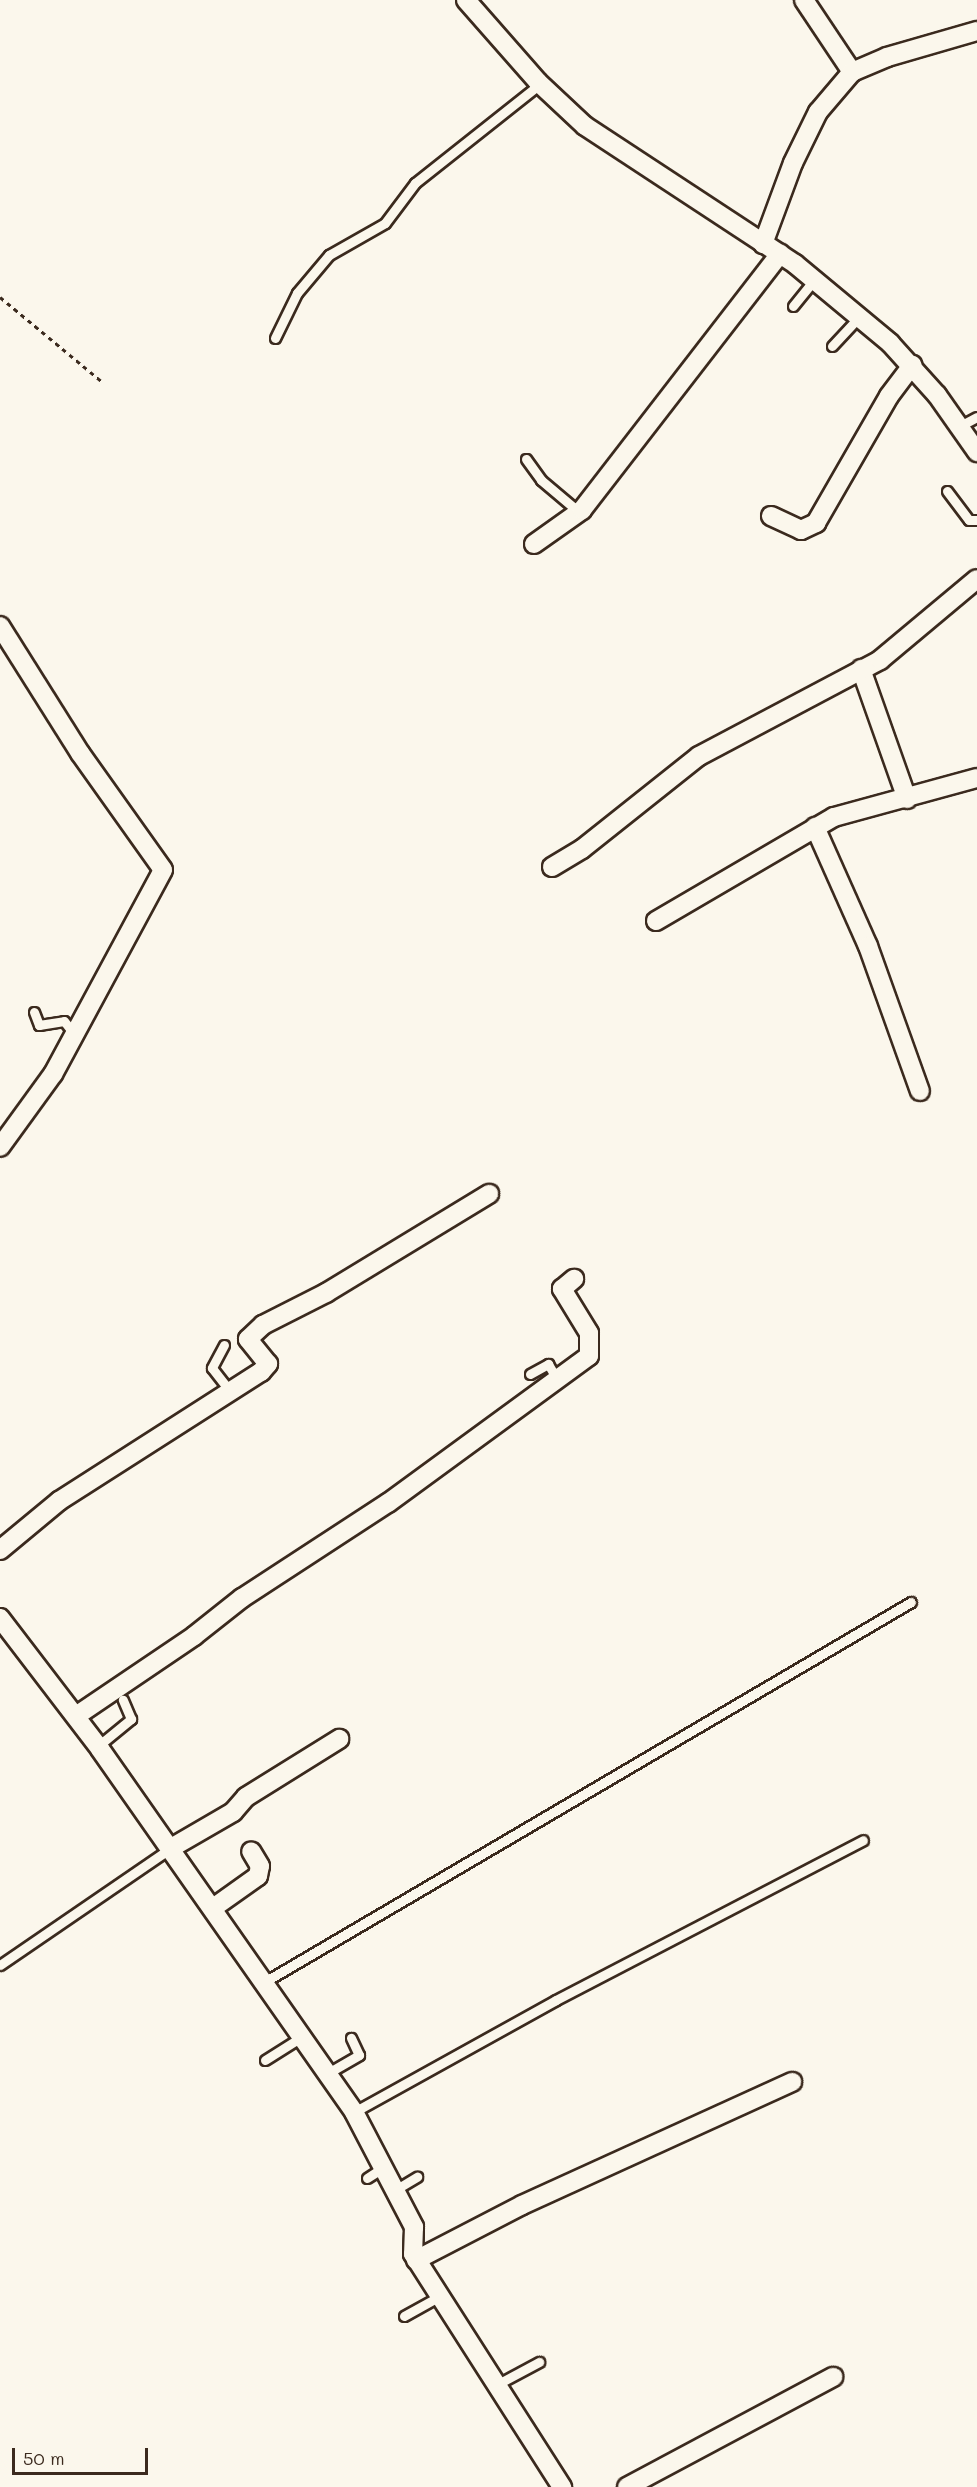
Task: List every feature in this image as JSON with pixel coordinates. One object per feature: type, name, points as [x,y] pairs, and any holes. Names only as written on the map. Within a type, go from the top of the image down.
[{"type":"street","points":[[466,0],[540,83],[585,126],[780,254],[859,317],[912,365],[960,426],[977,452]]},
{"type":"street","points":[[804,0],[852,72]]},
{"type":"street","points":[[763,244],[793,163],[818,112],[852,72],[887,57],[977,31]]},
{"type":"street","points":[[534,544],[579,512],[780,254]]},
{"type":"street","points":[[771,516],[801,530],[816,524],[889,396],[912,365]]},
{"type":"street","points":[[552,867],[582,849],[699,756],[861,669],[907,640],[977,579]]},
{"type":"street","points":[[0,626],[80,753],[163,870],[75,1035],[36,1101],[0,1147]]},
{"type":"street","points":[[861,669],[907,799]]},
{"type":"street","points":[[656,921],[815,827],[845,813],[907,799],[977,778]]},
{"type":"street","points":[[815,827],[868,946],[920,1091]]},
{"type":"street","points":[[0,1550],[59,1501],[231,1392],[268,1365],[266,1359],[248,1342],[262,1325],[326,1293],[489,1194]]},
{"type":"street","points":[[76,1716],[194,1636],[242,1598],[388,1503],[591,1352],[589,1333],[562,1289],[574,1280]]},
{"type":"street","points":[[0,1618],[98,1746],[266,1981],[354,2112],[414,2227],[411,2243],[416,2259],[562,2487]]},
{"type":"street","points":[[171,1848],[233,1812],[246,1797],[339,1739]]},
{"type":"street","points":[[213,1908],[258,1876],[260,1866],[251,1851]]},
{"type":"street","points":[[416,2259],[522,2205],[792,2082]]},
{"type":"street","points":[[627,2487],[833,2377]]},
{"type":"lane","points":[[275,338],[297,293],[329,255],[385,223],[415,183],[540,83]]},
{"type":"lane","points":[[793,306],[814,280]]},
{"type":"lane","points":[[832,346],[859,317]]},
{"type":"lane","points":[[960,426],[977,417]]},
{"type":"lane","points":[[526,459],[541,480],[579,512]]},
{"type":"lane","points":[[947,491],[969,520],[977,520]]},
{"type":"lane","points":[[34,1012],[39,1025],[64,1021],[75,1035]]},
{"type":"lane","points":[[224,1345],[212,1368],[231,1392]]},
{"type":"lane","points":[[530,1374],[548,1364],[557,1379]]},
{"type":"lane","points":[[266,1981],[911,1602]]},
{"type":"lane","points":[[98,1746],[131,1719],[123,1700]]},
{"type":"lane","points":[[354,2112],[556,2000],[863,1840]]},
{"type":"lane","points":[[0,1965],[171,1848]]},
{"type":"lane","points":[[265,2060],[303,2036]]},
{"type":"lane","points":[[328,2073],[359,2055],[351,2038]]},
{"type":"lane","points":[[367,2178],[384,2167]]},
{"type":"lane","points":[[395,2190],[417,2176]]},
{"type":"lane","points":[[404,2316],[440,2296]]},
{"type":"lane","points":[[496,2385],[539,2362]]},
{"type":"path","points":[[0,297],[101,381]]}]
